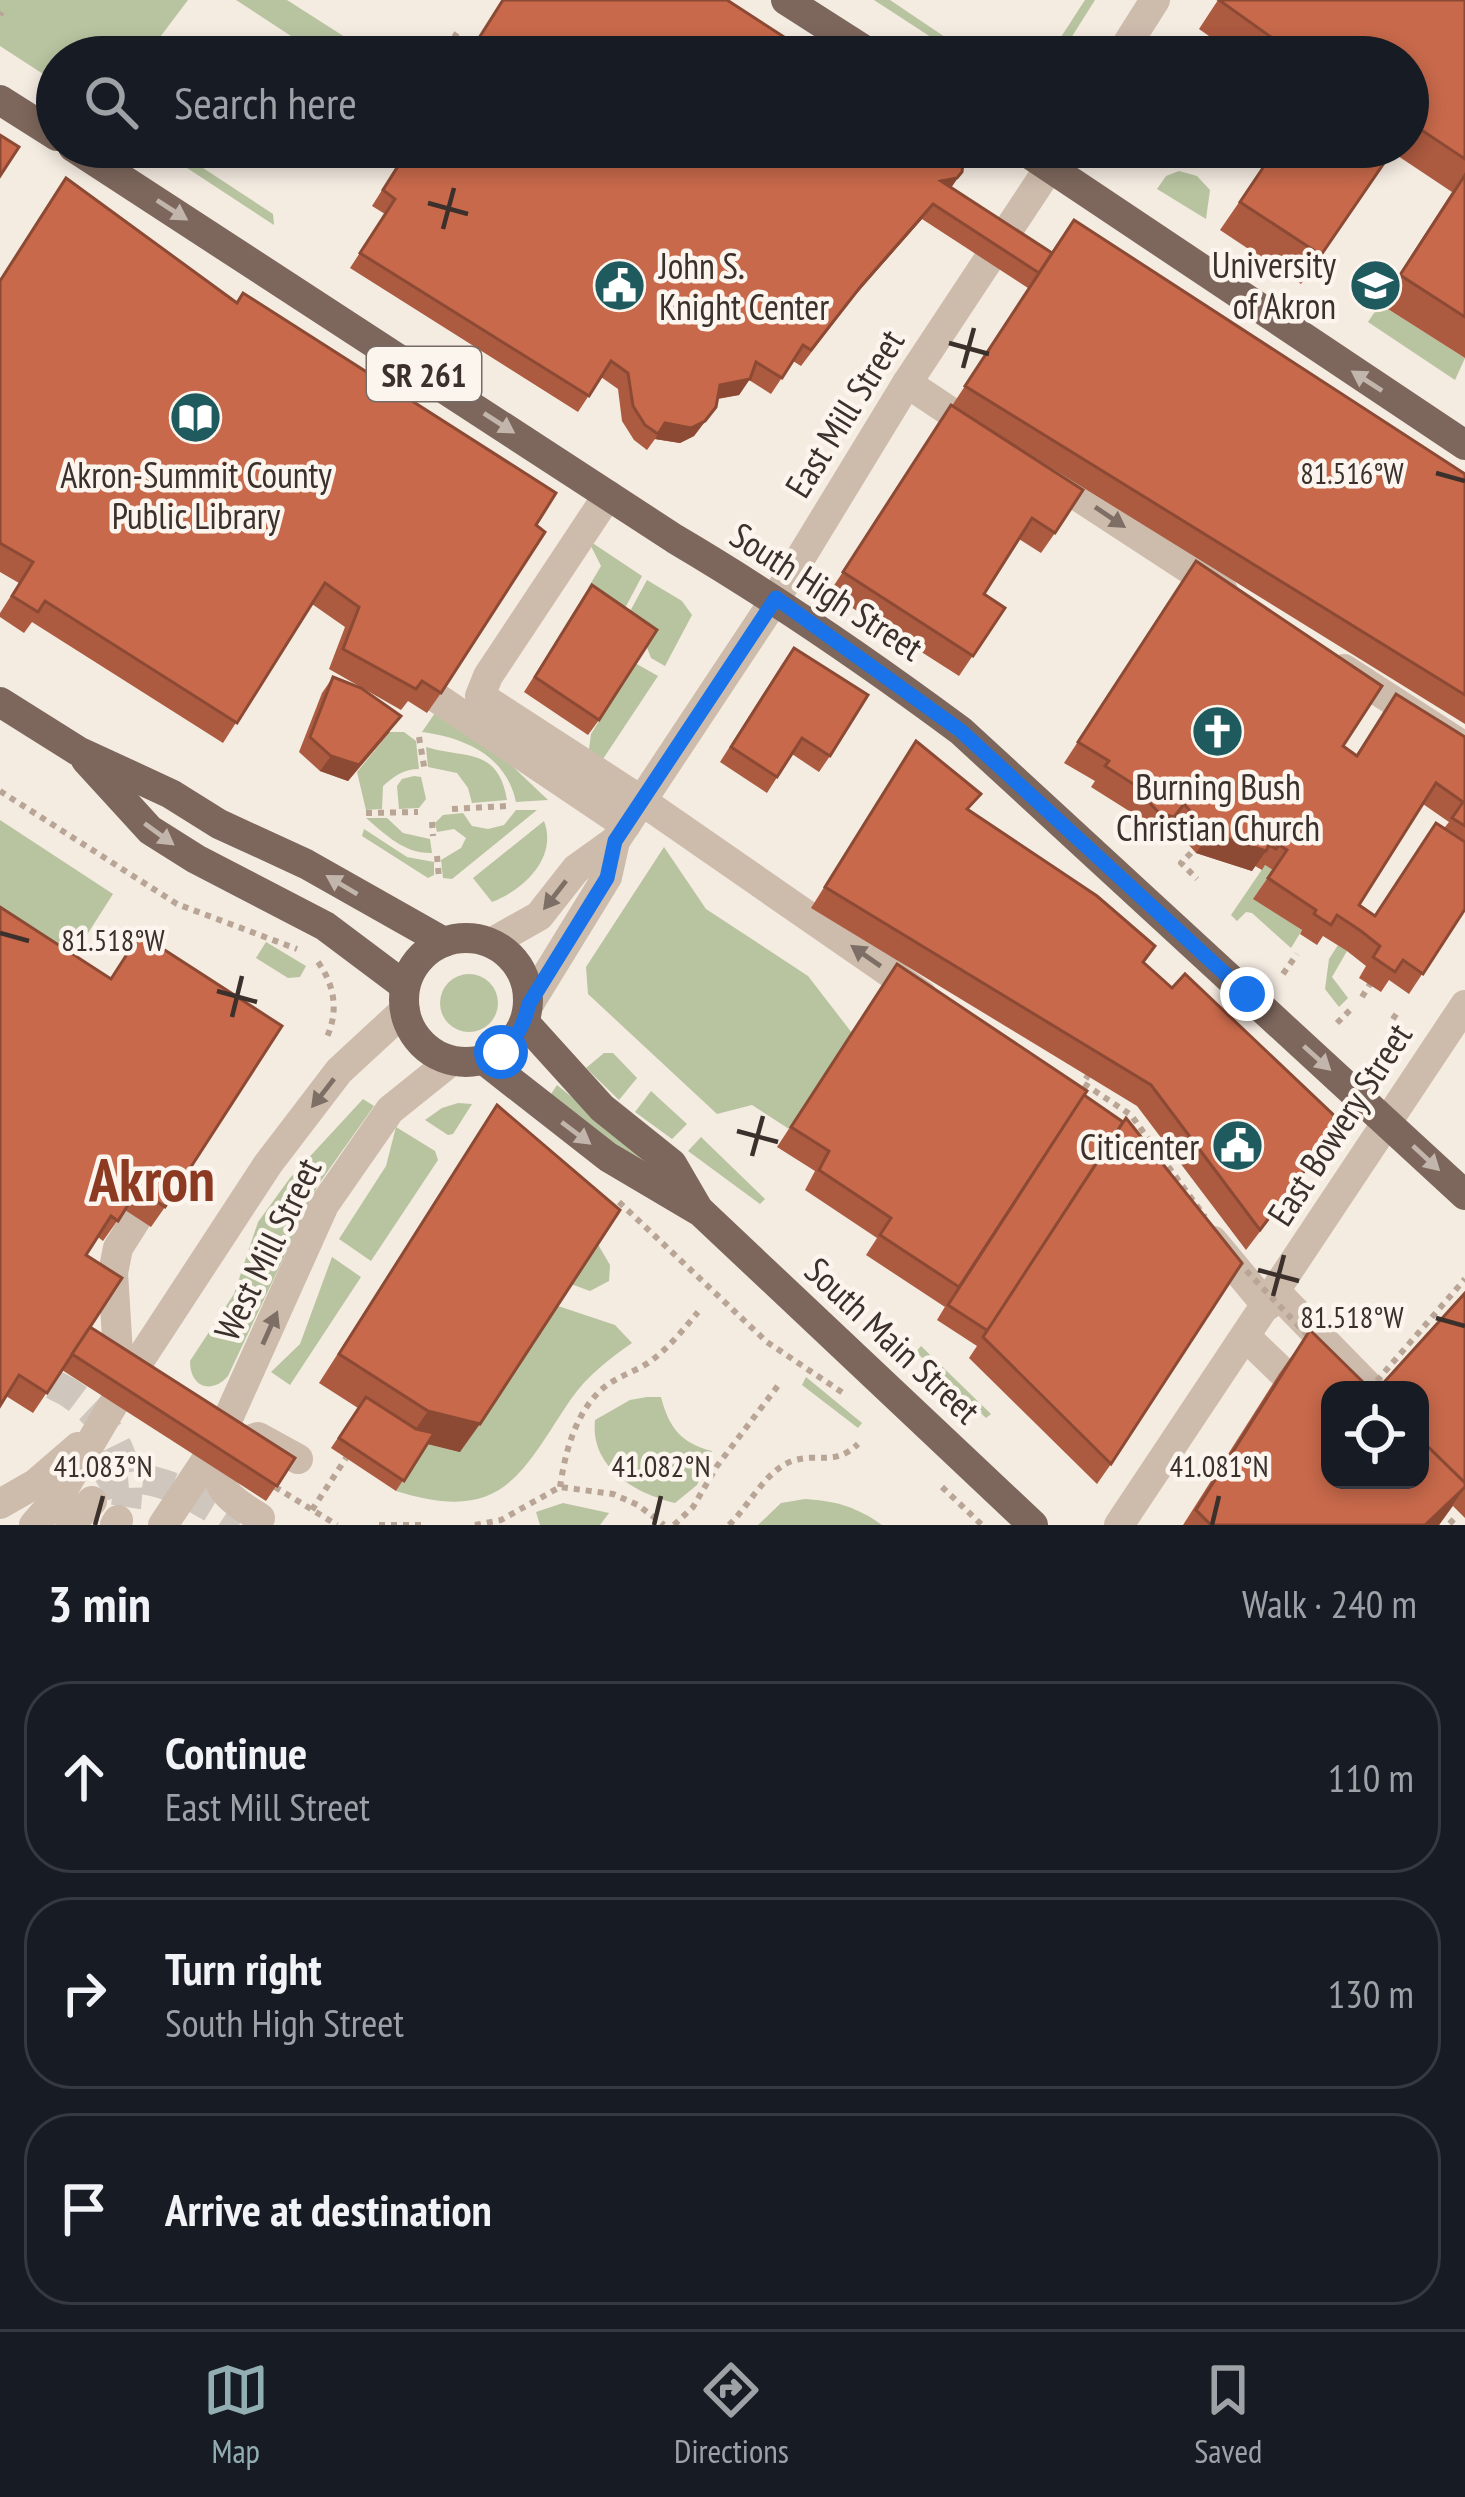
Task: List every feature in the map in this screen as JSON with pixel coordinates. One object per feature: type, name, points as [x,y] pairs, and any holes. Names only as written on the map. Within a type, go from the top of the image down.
[{"type":"main road","points":[[786,0],[842,36]]},
{"type":"main road","points":[[0,100],[36,123]]},
{"type":"main road","name":"South High Street","points":[[106,168],[608,495],[776,598],[961,731],[1465,1195]]},
{"type":"main road","points":[[1071,168],[1151,238],[1465,445]]},
{"type":"main road","points":[[0,703],[78,751],[171,794],[444,942]]},
{"type":"main road","points":[[78,751],[150,830],[325,926],[405,998],[420,1042],[451,1061],[484,1060],[515,1040],[527,1013],[527,985],[520,967],[507,952],[476,938],[444,942],[426,952],[405,998]]},
{"type":"main road","name":"South Main Street","points":[[527,1013],[602,1108],[672,1164],[700,1212]]},
{"type":"main road","name":"South Main Street","points":[[484,1060],[608,1157],[700,1212],[1033,1525]]},
{"type":"street","points":[[1132,36],[1155,0]]},
{"type":"street","name":"East Mill Street","points":[[491,943],[539,916],[576,869],[627,822],[776,598],[907,383],[1049,168]]},
{"type":"street","points":[[907,383],[1250,609]]},
{"type":"street","points":[[608,495],[488,676],[481,696],[627,822]]},
{"type":"street","points":[[1328,659],[1465,747]]},
{"type":"street","points":[[437,698],[627,822],[952,1016]]},
{"type":"street","name":"East Mill Street","points":[[527,1013],[607,878],[627,822]]},
{"type":"street","name":"West Mill Street","points":[[34,1525],[60,1495],[92,1435],[268,1164],[339,1071],[405,998]]},
{"type":"street","name":"East Bowery Street","points":[[1119,1525],[1465,1005]]},
{"type":"street","name":"West Mill Street","points":[[221,1434],[324,1205],[390,1110],[451,1061]]},
{"type":"street","points":[[1201,1220],[1272,1299],[1361,1381]]},
{"type":"street","points":[[122,1390],[113,1274],[123,1230]]},
{"type":"street","points":[[1246,1337],[1321,1409]]},
{"type":"street","points":[[0,1504],[35,1484],[92,1435]]},
{"type":"street","points":[[260,1518],[223,1492],[212,1452],[258,1437],[298,1459]]},
{"type":"street","points":[[163,1525],[205,1462]]},
{"type":"path","points":[[419,737],[425,772]]},
{"type":"path","points":[[0,791],[177,904],[313,955],[329,979],[335,1007],[323,1044]]},
{"type":"path","points":[[452,809],[507,806]]},
{"type":"path","points":[[366,813],[418,812]]},
{"type":"path","points":[[432,822],[434,836]]},
{"type":"path","points":[[1191,853],[1181,863],[1197,878]]},
{"type":"path","points":[[436,856],[439,878]]},
{"type":"path","points":[[1283,974],[1297,954]]},
{"type":"path","points":[[1362,998],[1370,984]]},
{"type":"path","points":[[1337,1023],[1350,1010]]},
{"type":"path","points":[[1392,1015],[1401,1021]]},
{"type":"path","points":[[1089,1074],[1084,1083],[1131,1115],[1201,1220]]},
{"type":"path","points":[[1098,1111],[1106,1098]]},
{"type":"path","points":[[619,1202],[767,1342],[849,1397]]},
{"type":"path","points":[[1231,1253],[1311,1340]]},
{"type":"path","points":[[1379,1381],[1465,1279]]},
{"type":"path","points":[[560,1487],[581,1416],[599,1392],[645,1365],[698,1312]]},
{"type":"path","points":[[674,1525],[693,1508],[717,1466],[780,1383]]},
{"type":"path","points":[[729,1525],[766,1480],[792,1461],[844,1457],[858,1444]]},
{"type":"path","points":[[312,1510],[346,1458]]},
{"type":"path","points":[[932,1477],[982,1525]]},
{"type":"path","points":[[275,1487],[337,1525]]},
{"type":"path","points":[[475,1525],[501,1520],[560,1487],[613,1494],[664,1525]]},
{"type":"path","points":[[1431,1501],[1455,1525]]},
{"type":"path","points":[[379,1525],[421,1525]]},
{"type":"green space","points":[[0,0],[188,0],[161,36],[36,36],[36,69],[0,46]]},
{"type":"green space","points":[[236,0],[287,0],[343,36],[291,36]]},
{"type":"green space","points":[[874,0],[890,0],[944,36],[929,36]]},
{"type":"green space","points":[[1085,0],[1095,0],[1072,36],[1062,36]]},
{"type":"green space","points":[[187,168],[203,168],[273,214],[274,225]]},
{"type":"green space","points":[[1179,171],[1197,176],[1210,190],[1206,219],[1157,189],[1166,176]]},
{"type":"green space","points":[[1380,304],[1465,358],[1455,380],[1368,322]]},
{"type":"green space","points":[[588,540],[642,576],[624,610],[588,588],[601,566]]},
{"type":"green space","points":[[647,580],[682,601],[692,615],[665,666],[621,628]]},
{"type":"green space","points":[[635,663],[658,676],[603,759],[589,749],[591,734]]},
{"type":"green space","points":[[435,713],[508,762],[548,800],[516,802],[503,772],[482,752],[422,732]]},
{"type":"green space","points":[[390,732],[404,732],[416,741],[419,769],[391,779],[383,786],[382,809],[366,810],[357,772]]},
{"type":"green space","points":[[426,747],[488,763],[503,783],[507,800],[472,803],[457,773],[428,767]]},
{"type":"green space","points":[[421,777],[426,799],[419,808],[399,809],[397,786]]},
{"type":"green space","points":[[516,810],[537,810],[452,879],[443,878],[441,860],[461,848],[466,838],[454,829],[437,832],[435,823],[443,815],[463,813],[472,826],[488,829],[504,825]]},
{"type":"green space","points":[[366,818],[387,818],[403,833],[430,839],[432,853],[405,847]]},
{"type":"green space","points":[[0,820],[113,894],[74,955],[0,907]]},
{"type":"green space","points":[[544,821],[546,848],[535,871],[492,902],[473,878]]},
{"type":"green space","points":[[364,829],[407,857],[434,862],[434,875],[428,878],[362,836]]},
{"type":"green space","points":[[664,847],[706,909],[808,976],[852,1033],[789,1129],[752,1105],[717,1114],[588,994],[586,967]]},
{"type":"green space","points":[[1265,865],[1273,870],[1254,899],[1302,930],[1291,948],[1252,913],[1246,912],[1237,921],[1231,915]]},
{"type":"green space","points":[[266,942],[306,966],[300,977],[288,978],[256,958]]},
{"type":"green space","points":[[1338,945],[1347,951],[1332,977],[1348,998],[1339,1007],[1325,989],[1329,959]]},
{"type":"green space","points":[[469,974],[490,982],[498,1003],[490,1024],[469,1032],[448,1024],[440,1003],[448,982]]},
{"type":"green space","points":[[604,1053],[613,1053],[637,1078],[619,1100],[586,1068]]},
{"type":"green space","points":[[557,1085],[662,1170],[616,1148],[551,1094]]},
{"type":"green space","points":[[651,1091],[687,1124],[672,1139],[635,1112]]},
{"type":"green space","points":[[363,1099],[374,1106],[318,1185],[228,1376],[215,1385],[203,1385],[194,1377],[190,1361],[234,1294],[258,1222],[290,1178]]},
{"type":"green space","points":[[472,1104],[453,1134],[425,1120],[442,1108]]},
{"type":"green space","points":[[396,1127],[435,1151],[438,1160],[371,1261],[339,1239],[386,1166]]},
{"type":"green space","points":[[701,1137],[765,1199],[760,1204],[688,1151]]},
{"type":"green space","points":[[596,1241],[610,1265],[609,1281],[590,1291],[568,1283]]},
{"type":"green space","points":[[332,1257],[361,1277],[290,1385],[271,1372],[300,1344]]},
{"type":"green space","points":[[555,1305],[615,1325],[632,1343],[584,1383],[522,1470],[505,1486],[462,1501],[396,1491],[426,1444]]},
{"type":"green space","points":[[921,1346],[991,1414],[986,1418],[916,1352]]},
{"type":"green space","points":[[806,1377],[862,1423],[858,1428],[802,1385]]},
{"type":"green space","points":[[661,1397],[678,1433],[712,1451],[697,1485],[675,1503],[630,1485],[607,1464],[595,1437],[595,1420],[630,1400]]},
{"type":"green space","points":[[805,1499],[846,1506],[882,1525],[758,1525],[781,1503]]},
{"type":"green space","points":[[563,1503],[609,1513],[600,1525],[540,1525],[536,1512]]},
{"type":"building","points":[[503,0],[727,0],[783,36],[480,36]]},
{"type":"building","points":[[1219,0],[1465,0],[1465,159],[1429,135],[1429,36],[1270,36]]},
{"type":"building","points":[[0,135],[19,147],[0,176]]},
{"type":"building","name":"John S. Knight Center","points":[[397,168],[962,168],[957,178],[941,181],[1052,253],[1039,273],[933,204],[811,350],[803,345],[782,378],[756,362],[750,379],[720,385],[716,407],[705,421],[691,428],[665,423],[658,434],[645,425],[633,406],[628,373],[611,361],[589,396],[360,253],[395,199],[383,190]]},
{"type":"building","points":[[1263,168],[1381,168],[1321,255],[1240,202]]},
{"type":"building","points":[[1465,175],[1465,317],[1400,275]]},
{"type":"building","name":"Akron-Summit County Public Library","points":[[66,178],[237,303],[243,293],[556,493],[536,525],[545,532],[441,693],[422,681],[416,689],[343,649],[359,607],[325,583],[237,723],[45,601],[38,612],[12,596],[33,562],[0,543],[0,281]]},
{"type":"building","points":[[1074,220],[1465,474],[1465,695],[965,386]]},
{"type":"building","points":[[951,405],[1083,490],[1055,533],[1032,518],[984,594],[1005,608],[973,656],[843,572]]},
{"type":"building","points":[[1196,561],[1382,686],[1343,746],[1357,756],[1396,694],[1465,737],[1465,826],[1452,818],[1463,802],[1436,783],[1359,905],[1375,916],[1436,823],[1465,842],[1465,909],[1423,974],[1403,960],[1395,972],[1373,957],[1380,946],[1361,931],[1337,915],[1331,925],[1268,878],[1287,850],[1269,845],[1266,851],[1210,833],[1184,804],[1174,817],[1159,813],[1148,801],[1152,796],[1078,742]]},
{"type":"building","points":[[592,585],[657,630],[599,720],[535,677]]},
{"type":"building","points":[[794,648],[868,695],[830,756],[802,738],[777,777],[731,747]]},
{"type":"building","points":[[333,677],[361,688],[401,716],[359,765],[331,756],[310,737]]},
{"type":"building","points":[[916,741],[981,794],[967,809],[1097,896],[1155,946],[1143,962],[1172,988],[1185,974],[1341,1122],[1260,1230],[1151,1085],[825,887]]},
{"type":"building","points":[[0,907],[111,979],[140,934],[282,1026],[165,1207],[138,1189],[118,1221],[111,1216],[86,1255],[122,1278],[47,1393],[19,1375],[0,1406]]},
{"type":"building","points":[[897,964],[1087,1091],[959,1287],[880,1235],[891,1218],[819,1170],[829,1151],[791,1127]]},
{"type":"building","points":[[1084,1095],[1123,1122],[988,1331],[948,1305]]},
{"type":"building","points":[[497,1105],[620,1210],[480,1424],[428,1411],[339,1354]]},
{"type":"building","points":[[1126,1118],[1242,1263],[1111,1464],[983,1337]]},
{"type":"building","points":[[1465,1293],[1465,1483],[1429,1448],[1429,1381],[1385,1381]]},
{"type":"building","points":[[90,1327],[295,1458],[277,1486],[72,1354]]},
{"type":"building","points":[[1310,1330],[1362,1381],[1321,1381],[1321,1489],[1429,1489],[1429,1448],[1465,1483],[1425,1525],[1211,1525],[1196,1510]]},
{"type":"building","points":[[366,1397],[416,1429],[434,1433],[404,1481],[339,1438]]},
{"type":"tunnel","points":[[52,1384],[85,1404],[110,1433],[124,1468],[126,1507]]},
{"type":"tunnel","points":[[100,1488],[117,1481],[153,1481],[190,1495],[239,1525]]},
{"type":"place","name":"University of Akron","points":[[1375,285]]},
{"type":"place","name":"John S. Knight Center","points":[[620,286]]},
{"type":"place","name":"Akron-Summit County Public Library","points":[[196,418]]},
{"type":"place","name":"Burning Bush Christian Church","points":[[1218,731]]},
{"type":"place","name":"Citicenter","points":[[1238,1146]]},
{"type":"district","name":"Akron","points":[[152,1179]]},
{"type":"route","points":[[501,1052],[515,1040],[529,1004],[607,878],[615,841],[776,598],[961,731],[1247,994]]}]
